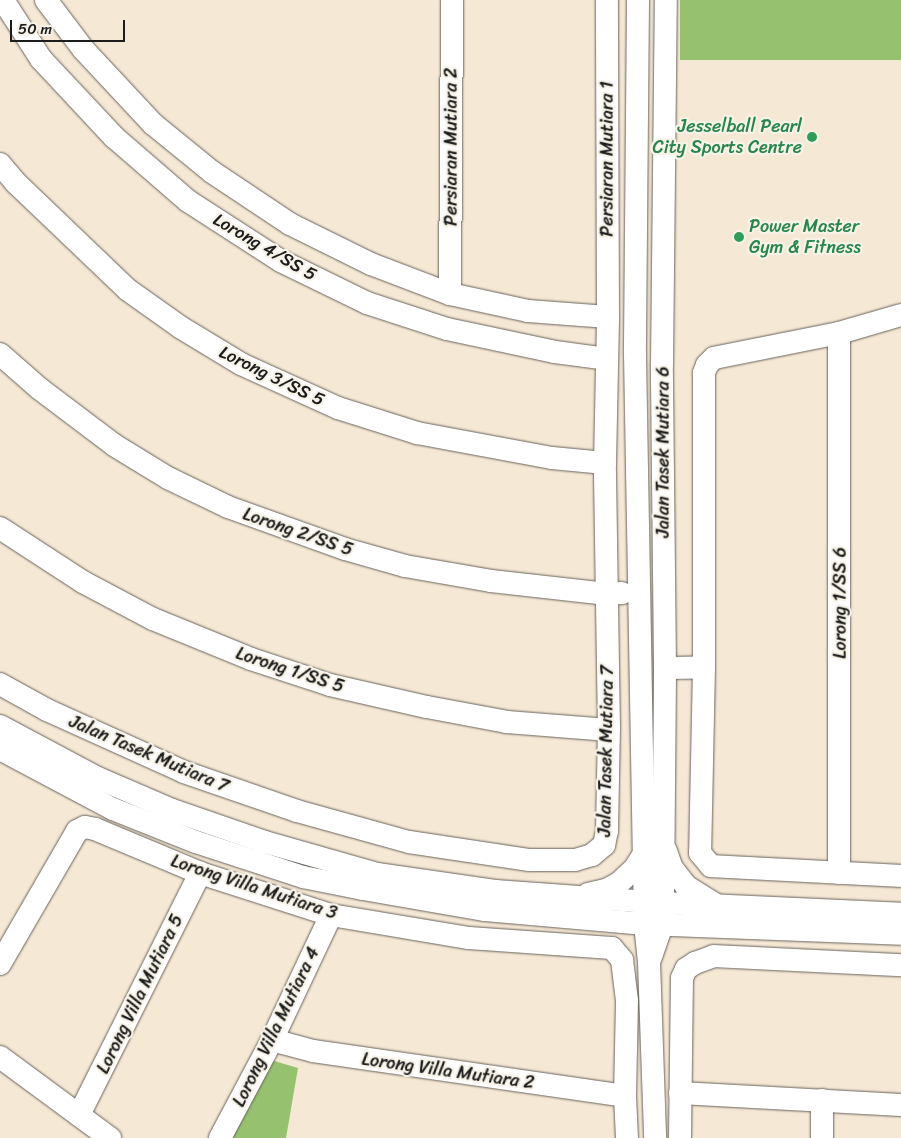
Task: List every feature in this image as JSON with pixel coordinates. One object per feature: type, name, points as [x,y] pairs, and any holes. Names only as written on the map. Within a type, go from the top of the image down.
[{"type":"street","name":"Lorong 4/SS 5","points":[[3,0],[42,58],[114,137],[188,201],[281,260],[367,303],[447,329],[555,352],[607,359]]},
{"type":"street","points":[[46,0],[83,49],[153,124],[212,172],[290,224],[372,264],[450,294],[528,311],[608,317]]},
{"type":"street","name":"Persiaran Mutiara 2","points":[[450,294],[452,0]]},
{"type":"street","name":"Persiaran Mutiara 1","points":[[607,0],[608,317]]},
{"type":"street","name":"Jalan Tasek Mutiara 6","points":[[638,0],[635,355],[640,592],[654,847],[654,914],[650,953]]},
{"type":"street","name":"Jalan Tasek Mutiara 6","points":[[654,847],[665,668],[662,364],[666,0]]},
{"type":"street","points":[[606,82],[637,82]]},
{"type":"street","name":"Lorong 3/SS 5","points":[[0,164],[16,183],[128,290],[180,327],[241,364],[338,408],[417,433],[552,458],[605,463]]},
{"type":"street","points":[[901,315],[839,333],[714,358],[704,373],[704,667],[700,852],[704,860],[712,866],[901,876]]},
{"type":"street","name":"Jalan Tasek Mutiara 7","points":[[0,684],[47,710],[184,772],[297,811],[409,842],[530,860],[575,860],[592,855],[604,845],[607,832],[609,730],[605,463],[608,317]]},
{"type":"street","name":"Lorong 1/SS 6","points":[[839,333],[840,873]]},
{"type":"street","name":"Lorong 2/SS 5","points":[[0,354],[40,389],[114,445],[168,478],[228,507],[345,549],[405,566],[491,581],[607,594],[640,592]]},
{"type":"street","name":"Lorong 1/SS 5","points":[[0,528],[83,582],[153,619],[251,659],[312,679],[426,707],[507,722],[609,730]]},
{"type":"street","points":[[665,668],[704,667]]},
{"type":"street","points":[[0,726],[98,778],[172,810],[312,856],[387,875],[495,891],[575,897],[654,914],[692,926],[901,934]]},
{"type":"street","points":[[0,749],[113,809],[196,842],[303,877],[429,902],[485,910],[610,921],[718,906],[901,914]]},
{"type":"street","name":"Lorong Villa Mutiara 3","points":[[0,964],[77,831],[84,827],[95,829],[200,873],[331,915],[469,938],[612,948],[622,960],[626,1001],[625,1096]]},
{"type":"street","points":[[575,897],[606,890],[619,883],[654,847],[686,886],[718,906]]},
{"type":"street","name":"Lorong Villa Mutiara 5","points":[[79,1115],[200,873]]},
{"type":"street","name":"Lorong Villa Mutiara 4","points":[[220,1138],[272,1040],[331,915]]},
{"type":"street","points":[[610,921],[633,935],[650,953],[655,1138]]},
{"type":"street","points":[[650,953],[671,934],[692,926]]},
{"type":"street","points":[[680,1138],[682,978],[686,969],[695,963],[714,956],[901,966]]},
{"type":"street","name":"Lorong Villa Mutiara 2","points":[[272,1040],[313,1051],[625,1096]]},
{"type":"street","points":[[0,1057],[110,1138]]},
{"type":"street","points":[[680,1093],[901,1105]]},
{"type":"street","points":[[625,1096],[627,1138]]},
{"type":"street","points":[[822,1100],[822,1138]]},
{"type":"green space","points":[[680,0],[901,0],[901,60],[680,60]]},
{"type":"green space","points":[[271,1060],[298,1068],[286,1138],[230,1138]]},
{"type":"place","name":"Jesselball Pearl City Sports Centre","points":[[812,137]]},
{"type":"place","name":"Power Master Gym & Fitness","points":[[739,237]]}]
